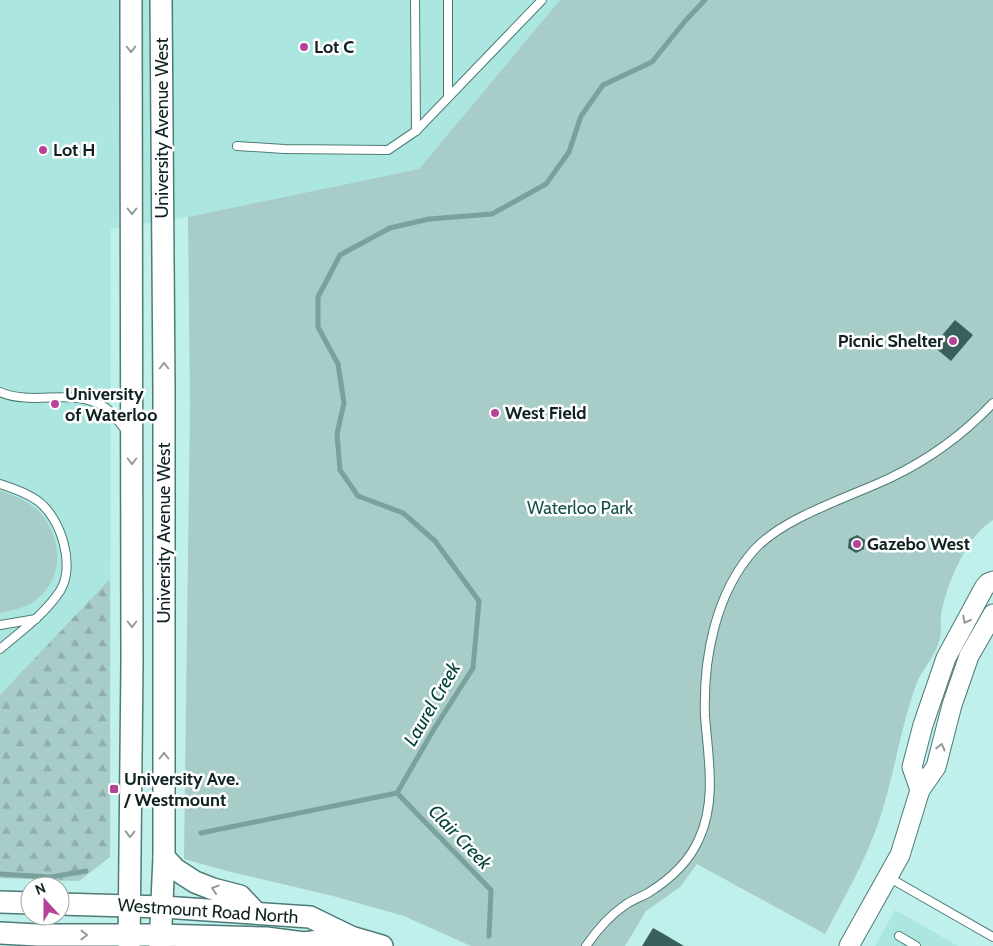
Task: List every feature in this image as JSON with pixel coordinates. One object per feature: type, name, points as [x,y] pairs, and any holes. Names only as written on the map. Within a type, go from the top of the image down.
[{"type":"main road","name":"University Avenue West","points":[[129,940],[132,662],[131,0]]},
{"type":"main road","name":"University Avenue West","points":[[160,941],[164,857],[164,388],[161,0]]},
{"type":"main road","points":[[164,857],[175,869],[190,879],[213,889],[240,896],[256,913]]},
{"type":"main road","points":[[0,902],[20,903]]},
{"type":"main road","name":"Westmount Road North","points":[[70,904],[130,905],[310,917],[351,937],[382,946]]},
{"type":"main road","name":"Westmount Road North","points":[[0,933],[211,942],[266,938],[304,943],[351,937]]},
{"type":"main road","points":[[38,935],[65,946]]},
{"type":"street","points":[[920,790],[912,767],[923,725],[946,658],[984,588],[993,581]]},
{"type":"street","points":[[848,946],[900,856],[920,790],[936,767],[952,705],[969,656],[993,614]]},
{"type":"lane","points":[[415,0],[416,131]]},
{"type":"lane","points":[[448,0],[448,97]]},
{"type":"lane","points":[[237,146],[388,150],[416,131],[542,0]]},
{"type":"lane","points":[[0,392],[19,398],[73,396],[92,400],[107,409],[132,438]]},
{"type":"lane","points":[[586,946],[597,930],[611,916],[662,884],[680,868],[699,840],[706,816],[710,791],[705,696],[709,652],[720,611],[729,587],[741,567],[754,550],[770,535],[790,523],[891,478],[928,458],[961,434],[993,403]]},
{"type":"lane","points":[[0,484],[39,502],[49,512],[64,543],[67,562],[64,584],[60,591],[38,618],[0,650]]},
{"type":"lane","points":[[0,625],[38,618]]},
{"type":"lane","points":[[888,877],[993,937]]},
{"type":"lane","points":[[899,936],[916,946]]},
{"type":"shaded area","name":"University of Waterloo","points":[[0,0],[560,0],[419,169],[188,217],[111,229],[110,857],[79,881],[70,881],[70,876],[0,878]]},
{"type":"shaded area","points":[[895,910],[958,946],[875,946]]},
{"type":"green space","name":"Waterloo Park","points":[[560,0],[993,0],[993,520],[983,527],[966,549],[947,590],[941,615],[941,633],[938,644],[916,685],[874,836],[825,934],[697,864],[680,887],[646,911],[625,946],[471,946],[404,916],[333,896],[184,859],[190,407],[188,217],[419,169]]},
{"type":"green space","points":[[0,491],[25,501],[41,514],[51,529],[55,540],[57,562],[51,582],[45,592],[32,603],[0,613]]},
{"type":"green space","points":[[110,579],[110,857],[79,881],[70,881],[70,876],[0,878],[0,695]]},
{"type":"building","name":"Picnic Shelter","points":[[955,320],[973,335],[951,361],[933,346]]},
{"type":"building","name":"Gazebo West","points":[[857,535],[865,540],[864,549],[856,553],[848,548],[849,539]]},
{"type":"building","points":[[653,928],[662,933],[684,946],[642,946]]},
{"type":"waterway","name":"Laurel Creek","points":[[201,833],[397,793],[434,729],[473,668],[479,601],[435,541],[403,513],[358,496],[340,470],[337,434],[344,403],[338,364],[318,327],[318,297],[340,255],[390,228],[429,219],[492,214],[546,184],[569,152],[581,116],[603,85],[652,62],[705,0]]},
{"type":"waterway","name":"Clair Creek","points":[[397,793],[491,890],[489,936]]},
{"type":"waterway","name":"Laurel Creek","points":[[0,874],[51,877],[86,871]]},
{"type":"place","name":"Lot C","points":[[304,47]]},
{"type":"place","name":"Lot H","points":[[43,150]]},
{"type":"place","name":"Picnic Shelter","points":[[953,341]]},
{"type":"place","name":"University of Waterloo","points":[[55,404]]},
{"type":"place","name":"West Field","points":[[495,413]]},
{"type":"place","name":"Gazebo West","points":[[857,544]]},
{"type":"place","name":"University Ave. / Westmount","points":[[114,789]]}]
